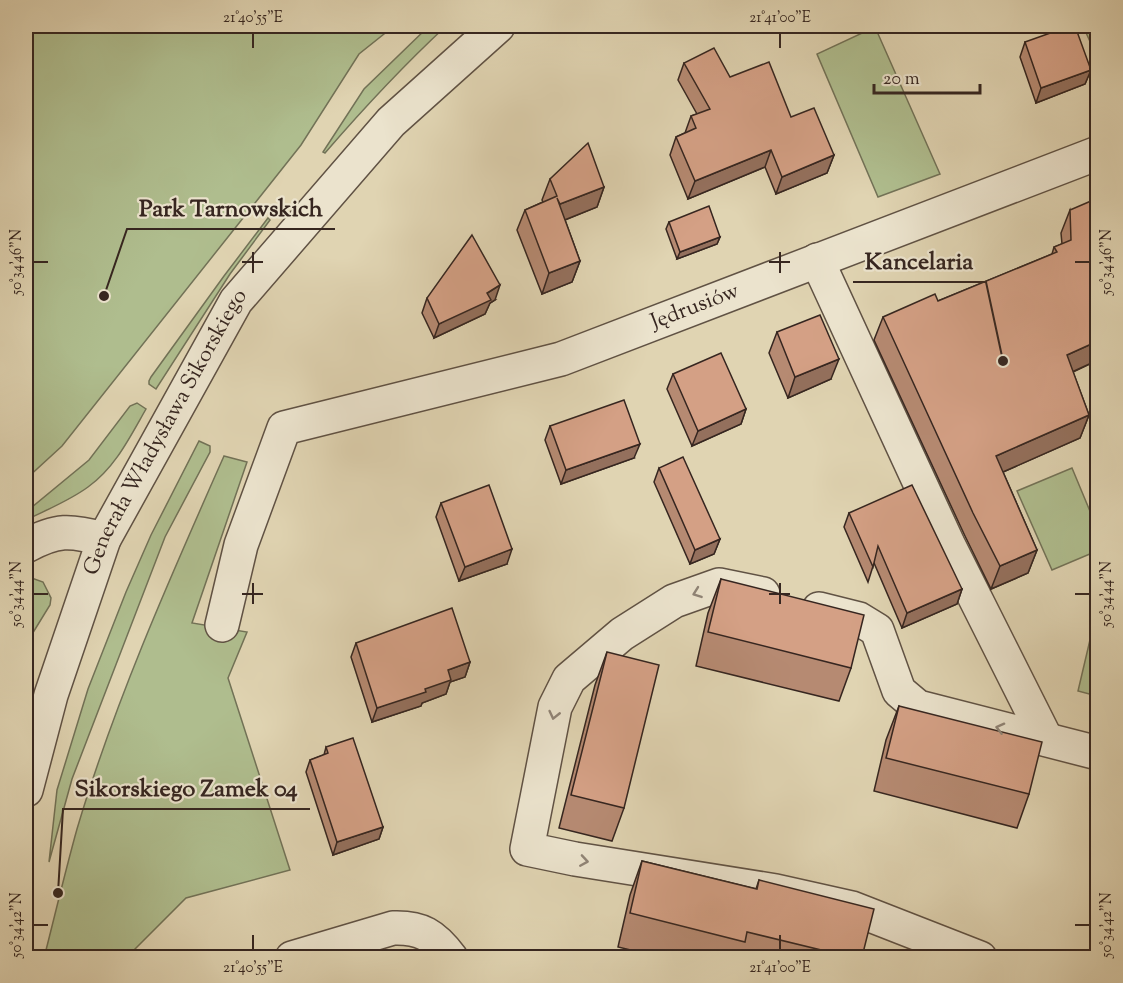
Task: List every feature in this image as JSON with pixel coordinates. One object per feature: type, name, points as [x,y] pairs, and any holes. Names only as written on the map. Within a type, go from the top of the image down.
[{"type":"street","name":"Generała Władysława Sikorskiego","points":[[26,790],[51,695],[104,539],[236,301],[391,122],[498,26]]},
{"type":"street","name":"Jędrusiów","points":[[222,625],[241,544],[284,428],[561,358],[1098,153]]},
{"type":"street","points":[[817,260],[948,544],[1046,739]]},
{"type":"street","points":[[26,546],[42,537],[75,531],[104,539]]},
{"type":"street","points":[[980,957],[852,908],[776,891],[526,849],[555,707],[569,679],[622,634],[674,601],[719,585],[775,596],[860,619],[877,630],[898,691],[918,707],[1098,753]]},
{"type":"street","points":[[26,722],[51,695]]},
{"type":"street","points":[[291,957],[393,928],[409,927],[427,933],[441,944],[451,957]]},
{"type":"green space","points":[[26,26],[394,26],[359,54],[301,145],[62,446],[26,479]]},
{"type":"green space","points":[[429,26],[446,26],[384,88],[325,153],[323,152],[364,89]]},
{"type":"green space","points":[[1083,26],[1097,26],[1097,57]]},
{"type":"green space","points":[[875,27],[940,174],[878,197],[817,54]]},
{"type":"green space","points":[[268,218],[270,220],[230,274],[156,389],[149,384],[151,377]]},
{"type":"green space","points":[[137,403],[146,409],[106,471],[81,492],[26,520],[26,512],[89,460],[130,406]]},
{"type":"green space","points":[[199,441],[210,446],[210,452],[165,537],[72,779],[49,862],[57,790],[88,689],[151,535]]},
{"type":"green space","points":[[224,456],[247,462],[192,623],[247,632],[228,678],[290,870],[186,898],[127,957],[44,958],[77,829],[108,734],[164,594]]},
{"type":"green space","points":[[1072,468],[1097,528],[1097,551],[1052,570],[1017,491]]},
{"type":"green space","points":[[26,576],[43,582],[51,598],[50,605],[26,644],[28,618]]},
{"type":"green space","points":[[1097,610],[1097,696],[1078,691]]},
{"type":"building","points":[[1075,26],[1091,70],[1041,88],[1025,42]]},
{"type":"building","points":[[714,48],[730,77],[769,62],[791,117],[814,108],[834,155],[782,177],[771,150],[695,181],[676,137],[696,128],[691,116],[710,109],[684,63]]},
{"type":"building","points":[[588,143],[604,187],[560,204],[557,198],[580,261],[549,273],[525,210],[557,196],[550,179]]},
{"type":"building","points":[[1098,198],[1098,341],[1067,355],[1089,415],[996,456],[1037,550],[1000,566],[973,513],[883,317],[935,294],[938,301],[1057,252],[1054,247],[1071,240],[1070,210]]},
{"type":"building","points":[[709,206],[720,237],[680,252],[669,222]]},
{"type":"building","points":[[472,235],[500,285],[487,293],[491,300],[439,324],[427,298]]},
{"type":"building","points":[[820,315],[839,359],[795,377],[777,332]]},
{"type":"building","points":[[721,353],[746,409],[698,431],[673,374]]},
{"type":"building","points":[[624,400],[640,444],[566,470],[550,426]]},
{"type":"building","points":[[683,457],[720,539],[695,550],[659,468]]},
{"type":"building","points":[[489,485],[512,549],[465,567],[441,503]]},
{"type":"building","points":[[912,485],[962,589],[907,613],[878,546],[873,567],[849,513]]},
{"type":"building","points":[[721,579],[864,615],[851,668],[708,632]]},
{"type":"building","points":[[452,608],[470,662],[448,670],[451,680],[425,689],[426,692],[377,708],[356,643]]},
{"type":"building","points":[[607,652],[659,665],[624,808],[571,795]]},
{"type":"building","points":[[899,706],[1042,742],[1029,794],[886,758]]},
{"type":"building","points":[[353,738],[383,827],[337,842],[310,760],[328,753],[326,747]]},
{"type":"building","points":[[642,861],[757,889],[759,880],[874,909],[862,957],[850,957],[747,932],[745,942],[630,913]]},
{"type":"place","name":"Park Tarnowskich","points":[[104,296]]},
{"type":"place","name":"Kancelaria","points":[[1003,361]]},
{"type":"place","name":"Sikorskiego Zamek 04","points":[[58,893]]}]
